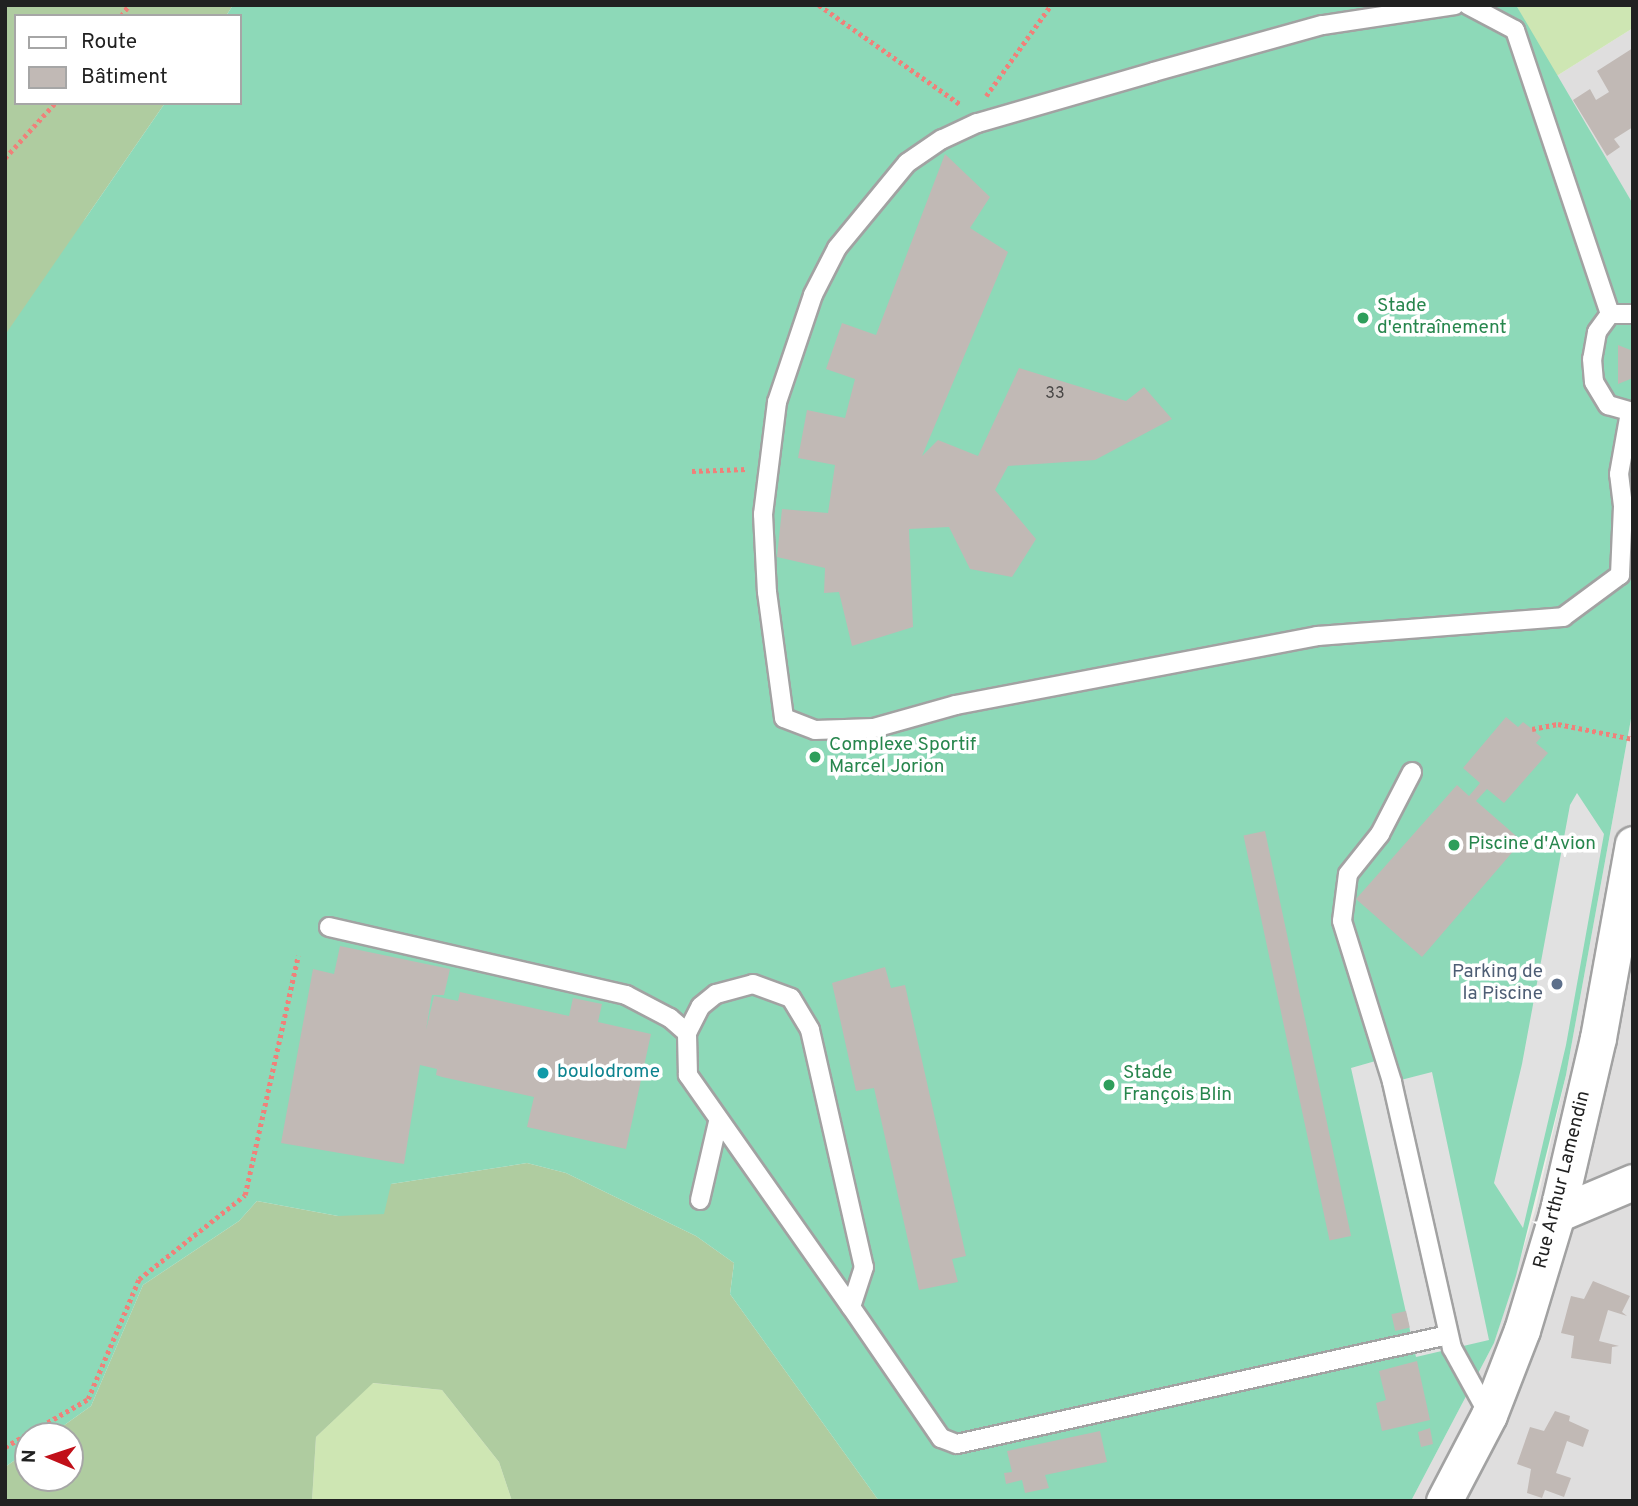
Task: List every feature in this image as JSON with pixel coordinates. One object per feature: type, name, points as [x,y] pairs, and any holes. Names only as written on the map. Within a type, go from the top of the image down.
[{"type":"street","name":"Rue Arthur Lamendin","points":[[1444,1501],[1489,1415],[1522,1330],[1557,1214],[1598,1038],[1633,844]]},
{"type":"street","points":[[1557,1214],[1633,1182]]},
{"type":"lane","points":[[1455,5],[1321,25],[976,117],[907,163],[837,248],[792,348],[777,402],[763,514],[767,592],[784,718],[815,730],[874,728],[956,705],[1317,636],[1563,617],[1620,575],[1623,506],[1619,474],[1631,412],[1608,405],[1594,382],[1592,359],[1597,332],[1610,314]]},
{"type":"lane","points":[[1468,5],[1515,30],[1610,314]]},
{"type":"lane","points":[[1610,314],[1633,314]]},
{"type":"lane","points":[[1412,772],[1380,834],[1348,874],[1342,921],[1392,1082],[1448,1335],[1489,1415]]},
{"type":"lane","points":[[329,926],[626,995],[670,1018],[687,1033]]},
{"type":"lane","points":[[852,1307],[864,1267],[810,1030],[791,998],[753,984],[734,987],[701,1006],[687,1033],[688,1075],[718,1122],[852,1307],[942,1438],[957,1444],[1448,1335]]},
{"type":"lane","points":[[700,1200],[718,1122]]},
{"type":"path","points":[[818,5],[976,117],[1051,5]]},
{"type":"path","points":[[5,158],[53,105]]},
{"type":"path","points":[[692,471],[767,468]]},
{"type":"path","points":[[1532,729],[1558,724],[1633,739]]},
{"type":"path","points":[[5,1447],[88,1399],[139,1279],[245,1195],[298,956]]},
{"type":"shaded area","points":[[1633,28],[1633,204],[1555,77]]},
{"type":"shaded area","points":[[1633,708],[1633,1501],[1411,1501],[1494,1343],[1535,1211],[1566,1075]]},
{"type":"shaded area","name":"Parking de la Piscine","points":[[1577,793],[1604,834],[1566,1045],[1523,1228],[1494,1183],[1522,1064],[1570,805]]},
{"type":"shaded area","points":[[1386,1058],[1393,1082],[1432,1072],[1489,1340],[1416,1357],[1351,1068]]},
{"type":"green space","points":[[5,5],[233,5],[227,14],[14,14],[14,105],[164,105],[85,219],[5,393]]},
{"type":"green space","name":"Complexe Sportif Marcel Jorion","points":[[233,5],[1516,5],[1633,204],[1633,708],[1566,1075],[1516,1276],[1494,1343],[1411,1501],[879,1501],[730,1294],[734,1263],[696,1236],[566,1173],[527,1163],[391,1184],[384,1214],[338,1216],[257,1201],[239,1221],[143,1285],[91,1406],[69,1422],[14,1422],[14,1461],[5,1467],[5,335],[164,105],[242,105],[242,14],[227,14]]},
{"type":"green space","points":[[1516,5],[1633,5],[1633,28],[1555,77]]},
{"type":"green space","points":[[527,1163],[566,1173],[696,1236],[734,1263],[730,1294],[879,1501],[512,1501],[499,1462],[442,1390],[373,1383],[316,1437],[312,1501],[5,1501],[5,1467],[14,1461],[14,1492],[84,1492],[84,1422],[69,1422],[91,1406],[143,1285],[239,1221],[257,1201],[338,1216],[391,1184]]},
{"type":"green space","points":[[372,1383],[442,1390],[499,1462],[512,1501],[312,1501],[316,1437]]},
{"type":"building","points":[[1633,48],[1633,127],[1614,139],[1620,147],[1607,156],[1573,100],[1590,89],[1596,100],[1609,92],[1597,71]]},
{"type":"building","points":[[945,154],[990,197],[970,228],[1008,252],[922,456],[938,440],[978,456],[1019,368],[1126,401],[1144,387],[1172,419],[1095,460],[1008,466],[995,490],[1036,539],[1012,577],[970,569],[949,527],[909,529],[913,627],[852,646],[839,592],[824,593],[825,568],[777,557],[782,509],[828,513],[835,465],[798,458],[807,410],[845,418],[855,379],[826,369],[842,323],[876,335]]},
{"type":"building","points":[[1618,345],[1633,351],[1633,378],[1618,384]]},
{"type":"building","points":[[1506,717],[1518,727],[1523,722],[1532,729],[1541,737],[1536,743],[1548,753],[1504,803],[1487,789],[1476,801],[1522,841],[1422,957],[1356,899],[1457,785],[1469,796],[1480,783],[1463,768]]},
{"type":"building","points":[[1265,831],[1351,1236],[1330,1241],[1243,836]]},
{"type":"building","points":[[340,946],[450,969],[444,995],[432,995],[426,1030],[434,996],[458,1001],[460,992],[569,1016],[573,998],[602,1004],[598,1022],[651,1034],[626,1149],[527,1127],[534,1097],[442,1077],[436,1075],[437,1069],[420,1065],[404,1164],[281,1143],[313,969],[334,974]]},
{"type":"building","points":[[885,967],[891,988],[905,985],[966,1256],[952,1259],[958,1282],[919,1290],[874,1088],[856,1091],[832,983]]},
{"type":"building","points":[[1593,1281],[1630,1296],[1622,1312],[1627,1316],[1608,1310],[1599,1341],[1619,1346],[1612,1347],[1611,1364],[1571,1358],[1574,1336],[1561,1333],[1571,1296],[1584,1299]]},
{"type":"building","points":[[1406,1311],[1410,1328],[1395,1331],[1391,1314]]},
{"type":"building","points":[[1417,1361],[1430,1420],[1382,1431],[1376,1403],[1386,1400],[1379,1371]]},
{"type":"building","points":[[1555,1411],[1570,1416],[1569,1421],[1589,1430],[1583,1447],[1567,1441],[1556,1473],[1571,1478],[1564,1497],[1545,1490],[1542,1498],[1527,1493],[1531,1469],[1517,1464],[1530,1427],[1544,1431]]},
{"type":"building","points":[[1430,1428],[1433,1444],[1421,1447],[1418,1432]]},
{"type":"building","points":[[1100,1431],[1107,1462],[1045,1475],[1049,1488],[1025,1493],[1022,1480],[1006,1484],[1004,1473],[1012,1472],[1007,1451]]},
{"type":"place","name":"Stade d'entraînement","points":[[1363,318]]},
{"type":"place","name":"Complexe Sportif Marcel Jorion","points":[[815,757]]},
{"type":"place","name":"Piscine d'Avion","points":[[1454,845]]},
{"type":"place","name":"Parking de la Piscine","points":[[1557,984]]},
{"type":"place","name":"boulodrome","points":[[543,1073]]},
{"type":"place","name":"Stade François Blin","points":[[1109,1085]]}]
